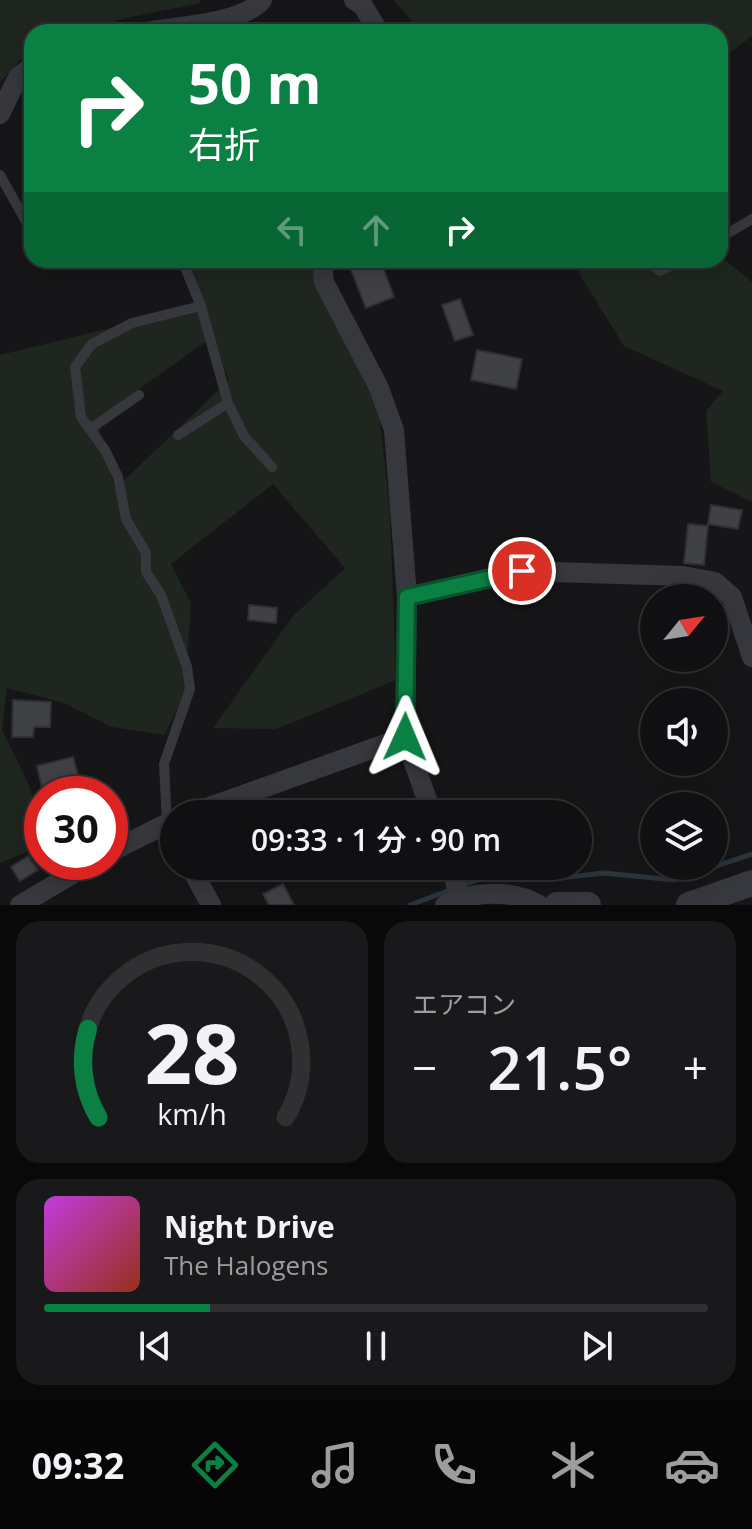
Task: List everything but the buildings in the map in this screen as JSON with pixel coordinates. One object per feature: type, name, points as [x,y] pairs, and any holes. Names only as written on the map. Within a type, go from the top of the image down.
[{"type":"street","points":[[190,24],[237,16],[262,0]]},
{"type":"street","points":[[354,0],[363,6],[374,24]]},
{"type":"street","points":[[0,114],[18,77],[24,73]]},
{"type":"street","points":[[323,268],[324,282],[379,388],[394,430],[407,597],[405,737],[427,800]]},
{"type":"street","points":[[407,597],[522,571],[683,576],[715,582],[732,597],[752,657]]},
{"type":"street","points":[[229,800],[405,737]]},
{"type":"street","points":[[128,844],[160,831]]},
{"type":"street","points":[[20,905],[62,880]]},
{"type":"street","points":[[198,880],[211,905]]},
{"type":"street","points":[[689,905],[752,883]]},
{"type":"street","points":[[453,887],[523,896],[539,905]]},
{"type":"street","points":[[557,905],[588,905]]},
{"type":"lane","points":[[0,175],[24,218]]},
{"type":"lane","points":[[728,233],[752,219]]},
{"type":"lane","points":[[185,268],[201,306],[228,403],[244,436],[272,467]]},
{"type":"lane","points":[[169,800],[164,764],[190,689],[187,667],[161,595],[146,572],[146,553],[126,519],[118,477],[81,417],[75,367],[92,344],[132,323],[201,306]]},
{"type":"lane","points":[[90,429],[139,395]]},
{"type":"lane","points":[[178,435],[228,403]]},
{"type":"shaded area","points":[[0,0],[200,0],[200,3],[107,24],[24,24],[24,56],[0,82]]},
{"type":"shaded area","points":[[394,0],[752,0],[752,36],[728,55],[728,24],[414,24]]},
{"type":"shaded area","points":[[728,262],[752,282],[752,502],[711,482],[706,411],[723,391],[624,346],[576,268],[728,268]]},
{"type":"shaded area","points":[[182,268],[315,268],[314,281],[379,411],[390,513],[396,680],[276,729],[213,728],[293,616],[345,568],[273,484],[171,564],[191,603],[185,694],[164,735],[112,727],[64,703],[7,688],[2,730],[25,776],[24,853],[0,863],[0,355],[198,307]],"holes":[[[211,338],[229,380],[115,489],[97,419]]]},
{"type":"waterway","points":[[460,886],[483,878],[559,878],[604,873],[674,880],[752,854]]},
{"type":"waterway","points":[[410,905],[450,890]]},
{"type":"route","points":[[405,737],[407,597],[522,571]]}]
